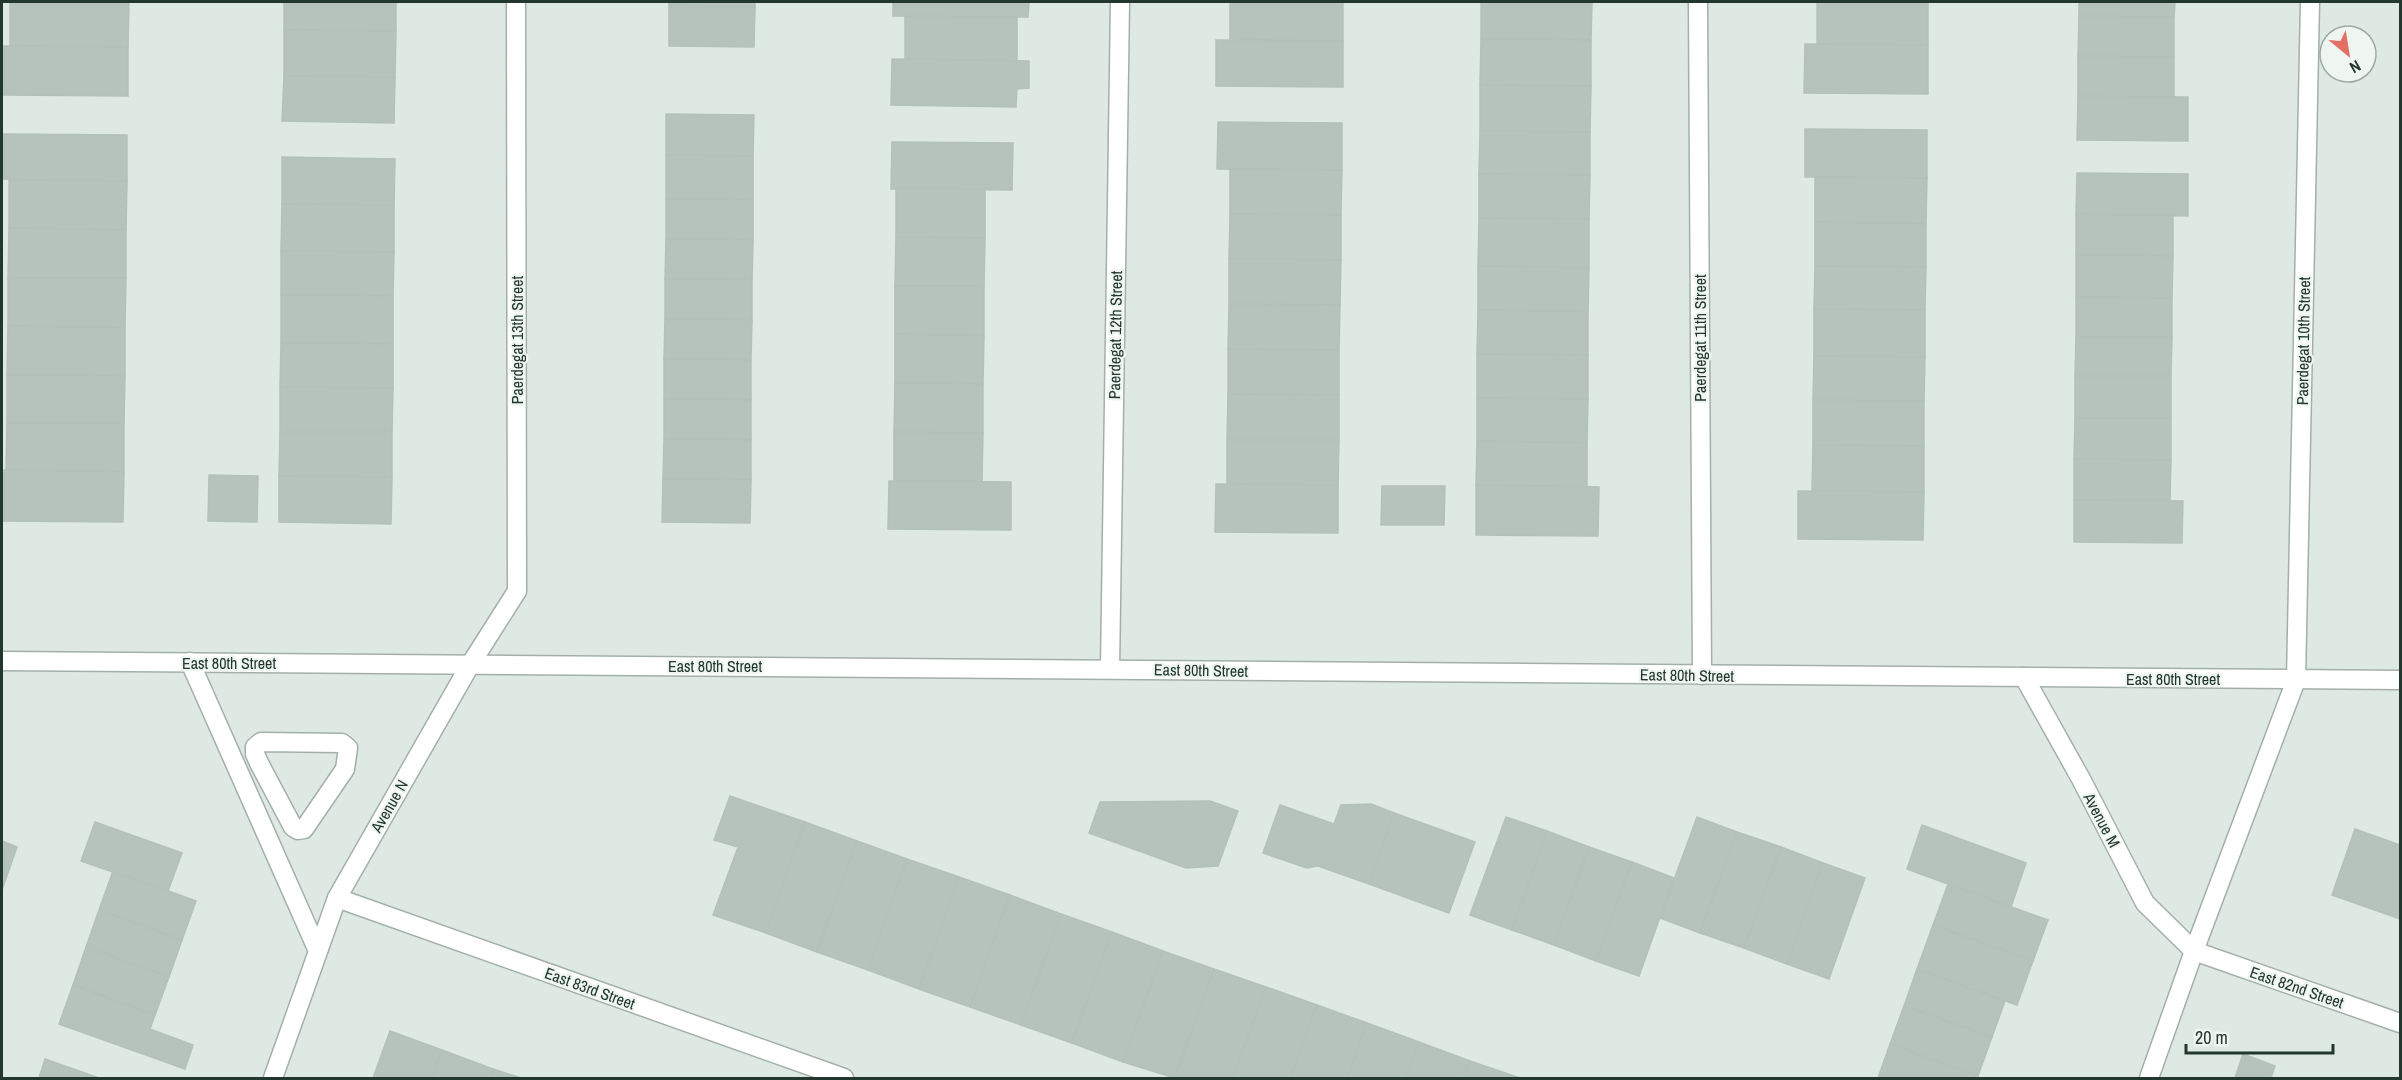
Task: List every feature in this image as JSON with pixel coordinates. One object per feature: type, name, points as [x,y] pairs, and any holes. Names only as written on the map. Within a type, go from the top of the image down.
[{"type":"street","name":"Paerdegat 13th Street","points":[[470,665],[517,591],[516,2]]},
{"type":"street","name":"Paerdegat 12th Street","points":[[1110,669],[1120,2]]},
{"type":"street","name":"Paerdegat 11th Street","points":[[1698,2],[1702,675]]},
{"type":"street","name":"Paerdegat 10th Street","points":[[2296,680],[2310,2]]},
{"type":"street","name":"East 80th Street","points":[[2,661],[2400,680]]},
{"type":"street","points":[[190,662],[318,951]]},
{"type":"street","name":"Avenue N","points":[[273,1078],[337,897],[470,665]]},
{"type":"street","name":"Avenue M","points":[[2024,677],[2081,779],[2145,903],[2194,951]]},
{"type":"street","points":[[2149,1078],[2296,680]]},
{"type":"street","points":[[261,742],[342,742],[348,748],[349,755],[345,769],[309,824],[298,830],[293,827],[284,811],[255,754],[255,747],[261,742]]},
{"type":"street","name":"East 83rd Street","points":[[337,897],[844,1078]]},
{"type":"street","name":"East 82nd Street","points":[[2194,951],[2400,1023]]},
{"type":"building","points":[[10,2],[129,2],[128,47],[10,46]]},
{"type":"building","points":[[284,2],[396,2],[396,31],[284,30]]},
{"type":"building","points":[[669,2],[755,2],[755,7],[669,5]]},
{"type":"building","points":[[893,2],[1029,2],[1028,17],[893,16]]},
{"type":"building","points":[[1230,2],[1343,2],[1343,41],[1230,39]]},
{"type":"building","points":[[1481,2],[1592,2],[1591,40],[1481,39]]},
{"type":"building","points":[[1817,2],[1928,2],[1928,45],[1817,44]]},
{"type":"building","points":[[2079,2],[2175,2],[2174,17],[2079,16]]},
{"type":"building","points":[[669,5],[755,7],[754,47],[669,46]]},
{"type":"building","points":[[905,16],[1017,17],[1017,61],[905,59]]},
{"type":"building","points":[[2079,16],[2174,17],[2174,57],[2078,56]]},
{"type":"building","points":[[284,30],[396,31],[395,77],[284,76]]},
{"type":"building","points":[[1481,39],[1591,40],[1591,86],[1480,85]]},
{"type":"building","points":[[1216,40],[1343,41],[1343,87],[1216,86]]},
{"type":"building","points":[[1805,44],[1928,45],[1928,94],[1804,93]]},
{"type":"building","points":[[2,46],[128,47],[128,96],[2,95]]},
{"type":"building","points":[[2078,56],[2174,57],[2174,98],[2078,96]]},
{"type":"building","points":[[892,59],[1029,61],[1029,88],[1017,89],[1016,107],[891,105]]},
{"type":"building","points":[[284,76],[395,77],[394,123],[282,121]]},
{"type":"building","points":[[1480,85],[1591,86],[1590,132],[1480,131]]},
{"type":"building","points":[[2078,96],[2188,97],[2188,141],[2077,140]]},
{"type":"building","points":[[666,114],[754,115],[753,156],[666,155]]},
{"type":"building","points":[[1218,122],[1342,123],[1342,170],[1217,169]]},
{"type":"building","points":[[1805,129],[1927,130],[1927,178],[1805,177]]},
{"type":"building","points":[[1480,131],[1590,132],[1590,175],[1479,174]]},
{"type":"building","points":[[2,134],[127,135],[127,181],[2,179]]},
{"type":"building","points":[[892,142],[1013,143],[1012,190],[891,189]]},
{"type":"building","points":[[666,155],[753,156],[753,200],[666,199]]},
{"type":"building","points":[[282,157],[395,159],[394,205],[282,204]]},
{"type":"building","points":[[1230,169],[1342,170],[1341,215],[1230,214]]},
{"type":"building","points":[[2077,173],[2188,174],[2188,216],[2076,214]]},
{"type":"building","points":[[1479,174],[1590,175],[1589,219],[1479,218]]},
{"type":"building","points":[[1815,177],[1927,178],[1926,224],[1815,222]]},
{"type":"building","points":[[9,180],[127,181],[126,230],[9,228]]},
{"type":"building","points":[[896,188],[985,189],[985,238],[896,237]]},
{"type":"building","points":[[666,199],[753,200],[753,240],[666,239]]},
{"type":"building","points":[[282,204],[394,205],[394,252],[281,251]]},
{"type":"building","points":[[1230,214],[1341,215],[1341,260],[1229,259]]},
{"type":"building","points":[[2076,214],[2173,216],[2173,256],[2076,255]]},
{"type":"building","points":[[1479,218],[1589,219],[1589,268],[1478,266]]},
{"type":"building","points":[[1815,222],[1926,224],[1926,267],[1815,266]]},
{"type":"building","points":[[9,228],[126,230],[126,278],[8,278]]},
{"type":"building","points":[[896,237],[985,238],[984,286],[895,286]]},
{"type":"building","points":[[666,239],[753,240],[752,280],[665,279]]},
{"type":"building","points":[[281,251],[394,252],[393,296],[281,295]]},
{"type":"building","points":[[2076,255],[2173,256],[2172,298],[2076,297]]},
{"type":"building","points":[[1229,259],[1341,260],[1340,305],[1229,304]]},
{"type":"building","points":[[1478,266],[1589,268],[1588,312],[1478,310]]},
{"type":"building","points":[[1815,266],[1926,267],[1925,310],[1814,309]]},
{"type":"building","points":[[8,278],[126,278],[125,328],[8,326]]},
{"type":"building","points":[[665,279],[752,280],[752,320],[665,319]]},
{"type":"building","points":[[895,286],[984,286],[984,336],[895,334]]},
{"type":"building","points":[[281,295],[393,296],[393,344],[281,343]]},
{"type":"building","points":[[2076,297],[2172,298],[2172,337],[2076,337]]},
{"type":"building","points":[[1229,304],[1340,305],[1339,350],[1228,349]]},
{"type":"building","points":[[1814,309],[1925,310],[1925,357],[1814,356]]},
{"type":"building","points":[[1478,310],[1588,312],[1588,355],[1477,354]]},
{"type":"building","points":[[665,319],[752,320],[751,360],[664,359]]},
{"type":"building","points":[[8,326],[125,328],[125,376],[7,375]]},
{"type":"building","points":[[895,334],[984,336],[983,384],[895,383]]},
{"type":"building","points":[[2076,337],[2172,337],[2171,376],[2075,376]]},
{"type":"building","points":[[281,343],[393,344],[393,388],[280,387]]},
{"type":"building","points":[[1228,349],[1339,350],[1339,395],[1228,394]]},
{"type":"building","points":[[1477,354],[1588,355],[1588,399],[1477,398]]},
{"type":"building","points":[[1814,356],[1925,357],[1924,401],[1813,400]]},
{"type":"building","points":[[664,359],[751,360],[751,400],[664,399]]},
{"type":"building","points":[[7,375],[125,376],[124,423],[7,423]]},
{"type":"building","points":[[2075,376],[2171,376],[2171,418],[2075,418]]},
{"type":"building","points":[[895,383],[983,384],[983,433],[894,432]]},
{"type":"building","points":[[280,387],[393,388],[392,432],[280,432]]},
{"type":"building","points":[[1228,394],[1339,395],[1339,440],[1227,440]]},
{"type":"building","points":[[1477,398],[1588,399],[1587,443],[1477,441]]},
{"type":"building","points":[[664,399],[751,400],[751,440],[664,439]]},
{"type":"building","points":[[1813,400],[1924,401],[1924,446],[1813,445]]},
{"type":"building","points":[[2075,418],[2171,418],[2171,460],[2074,459]]},
{"type":"building","points":[[7,423],[124,423],[124,472],[6,470]]},
{"type":"building","points":[[280,432],[392,432],[392,477],[279,476]]},
{"type":"building","points":[[894,432],[983,433],[982,481],[894,481]]},
{"type":"building","points":[[664,439],[751,440],[751,480],[663,479]]},
{"type":"building","points":[[1227,440],[1339,440],[1338,485],[1227,484]]},
{"type":"building","points":[[1477,441],[1587,443],[1587,487],[1476,485]]},
{"type":"building","points":[[1813,445],[1924,446],[1924,492],[1812,491]]},
{"type":"building","points":[[2074,459],[2171,460],[2170,500],[2074,500]]},
{"type":"building","points":[[2,470],[124,472],[123,522],[2,521]]},
{"type":"building","points":[[209,475],[258,476],[257,522],[208,521]]},
{"type":"building","points":[[279,476],[392,477],[391,524],[279,522]]},
{"type":"building","points":[[663,479],[751,480],[750,523],[662,522]]},
{"type":"building","points":[[889,481],[1011,482],[1011,530],[888,529]]},
{"type":"building","points":[[1216,484],[1338,485],[1338,533],[1215,532]]},
{"type":"building","points":[[1476,485],[1599,487],[1598,536],[1476,535]]},
{"type":"building","points":[[1382,486],[1445,486],[1444,525],[1381,525]]},
{"type":"building","points":[[1798,491],[1924,492],[1923,540],[1798,539]]},
{"type":"building","points":[[2074,500],[2183,501],[2182,543],[2074,542]]},
{"type":"building","points":[[730,796],[805,822],[766,933],[713,915],[738,847],[714,840]]},
{"type":"building","points":[[1210,801],[1238,811],[1218,866],[1186,868],[1089,833],[1100,802]]},
{"type":"building","points":[[1371,804],[1394,813],[1369,884],[1318,866],[1307,868],[1263,853],[1280,805],[1334,824],[1341,805]]},
{"type":"building","points":[[1394,813],[1475,842],[1449,913],[1369,884]]},
{"type":"building","points":[[1506,817],[1547,831],[1512,930],[1470,915]]},
{"type":"building","points":[[1697,817],[1737,832],[1700,933],[1660,918]]},
{"type":"building","points":[[95,822],[182,853],[168,891],[81,861]]},
{"type":"building","points":[[805,822],[857,841],[817,952],[766,933]]},
{"type":"building","points":[[1922,825],[2026,863],[2011,907],[1907,869]]},
{"type":"building","points":[[2355,829],[2400,845],[2400,919],[2332,895]]},
{"type":"building","points":[[1547,831],[1589,847],[1554,945],[1512,930]]},
{"type":"building","points":[[1737,832],[1781,847],[1744,948],[1700,933]]},
{"type":"building","points":[[2,841],[17,847],[2,890]]},
{"type":"building","points":[[857,841],[907,859],[868,970],[817,952]]},
{"type":"building","points":[[1589,847],[1632,862],[1596,961],[1554,945]]},
{"type":"building","points":[[1781,847],[1823,863],[1787,964],[1744,948]]},
{"type":"building","points":[[907,859],[959,877],[919,989],[868,970]]},
{"type":"building","points":[[1632,862],[1674,878],[1639,976],[1596,961]]},
{"type":"building","points":[[1823,863],[1865,878],[1829,979],[1787,964]]},
{"type":"building","points":[[113,871],[196,901],[182,940],[99,910]]},
{"type":"building","points":[[959,877],[1010,895],[970,1007],[919,989]]},
{"type":"building","points":[[1948,884],[2048,920],[2033,961],[1933,925]]},
{"type":"building","points":[[1010,895],[1061,914],[1021,1025],[970,1007]]},
{"type":"building","points":[[99,910],[182,940],[169,977],[86,947]]},
{"type":"building","points":[[1061,914],[1112,932],[1072,1043],[1021,1025]]},
{"type":"building","points":[[1933,925],[2033,961],[2017,1005],[1917,969]]},
{"type":"building","points":[[1112,932],[1163,951],[1123,1062],[1072,1043]]},
{"type":"building","points":[[86,947],[169,977],[155,1015],[73,985]]},
{"type":"building","points":[[1163,951],[1214,969],[1175,1078],[1123,1062]]},
{"type":"building","points":[[1214,969],[1266,987],[1233,1078],[1175,1078]]},
{"type":"building","points":[[1917,969],[2005,1001],[1992,1037],[1904,1006]]},
{"type":"building","points":[[73,985],[155,1015],[150,1029],[193,1045],[185,1069],[59,1024]]},
{"type":"building","points":[[1266,987],[1317,1005],[1290,1078],[1233,1078]]},
{"type":"building","points":[[1317,1005],[1367,1023],[1348,1078],[1290,1078]]},
{"type":"building","points":[[1904,1006],[1992,1037],[1978,1076],[1890,1044]]},
{"type":"building","points":[[1367,1023],[1419,1042],[1406,1078],[1348,1078]]},
{"type":"building","points":[[390,1031],[442,1050],[432,1078],[373,1078]]},
{"type":"building","points":[[1419,1042],[1470,1061],[1463,1078],[1406,1078]]},
{"type":"building","points":[[1890,1044],[1978,1076],[1977,1078],[1878,1078]]},
{"type":"building","points":[[442,1050],[493,1069],[490,1078],[432,1078]]},
{"type":"building","points":[[2243,1054],[2275,1066],[2271,1078],[2235,1078]]},
{"type":"building","points":[[45,1059],[99,1078],[39,1078]]},
{"type":"building","points":[[1470,1061],[1520,1078],[1463,1078]]},
{"type":"building","points":[[493,1069],[521,1078],[490,1078]]}]
